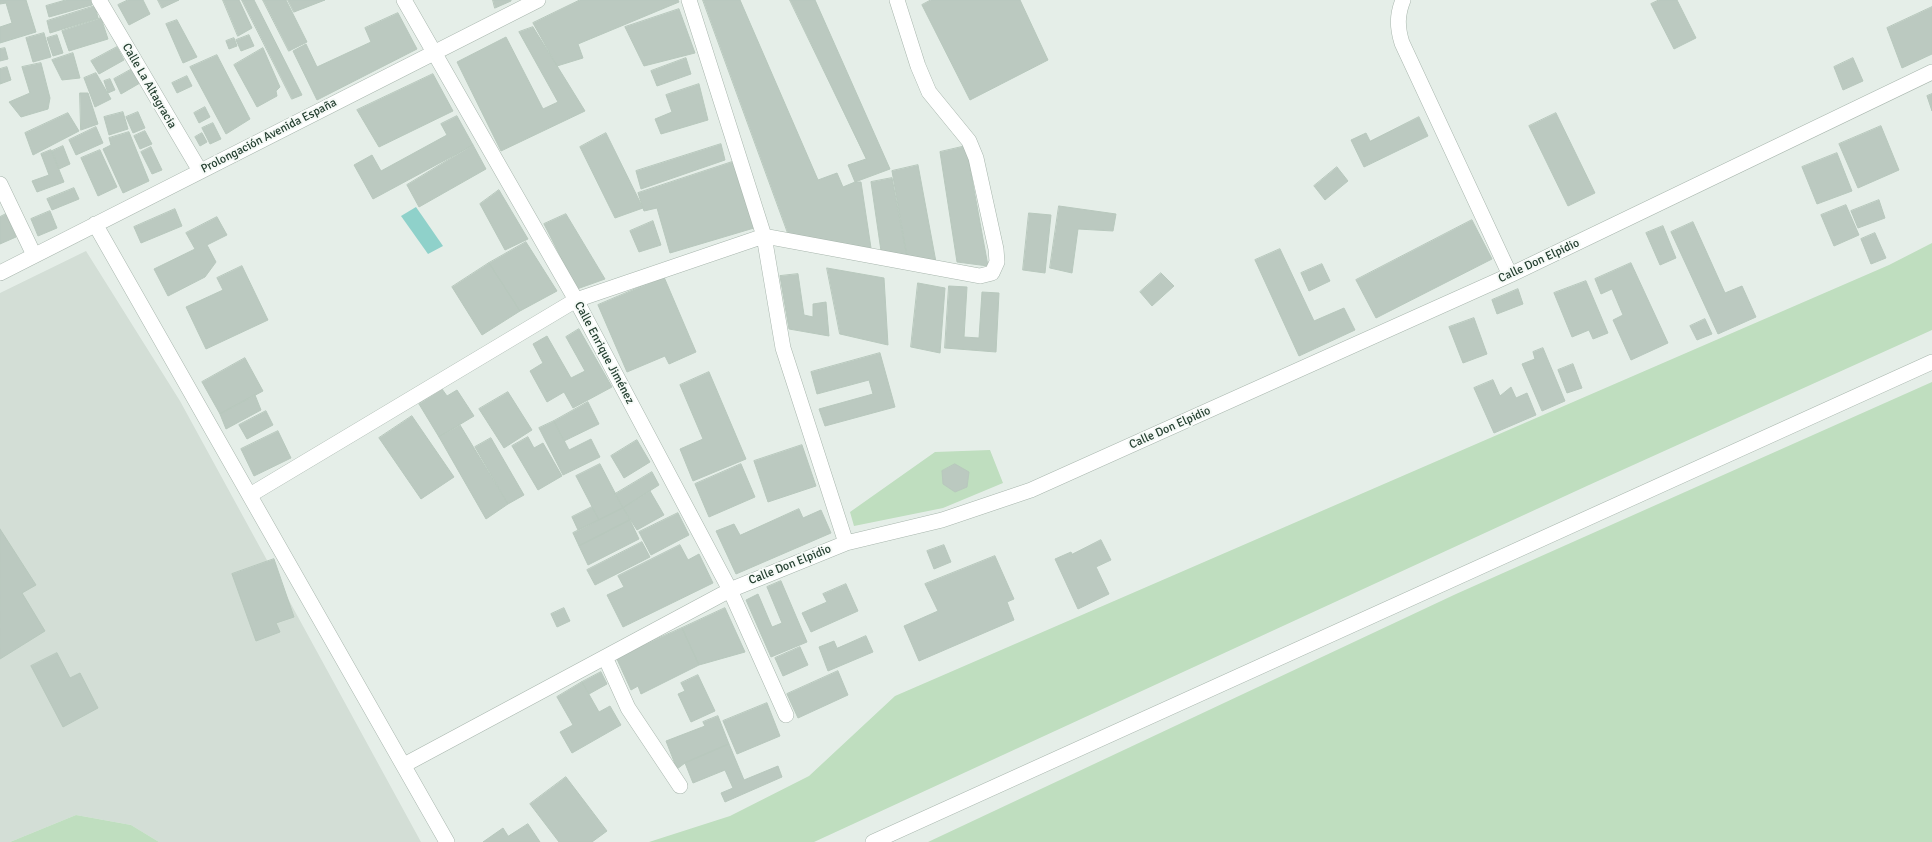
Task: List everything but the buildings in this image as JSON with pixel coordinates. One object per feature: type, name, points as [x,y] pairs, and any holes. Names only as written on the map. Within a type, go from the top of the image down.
[{"type":"street","name":"Calle La Altagracia","points":[[99,0],[200,171]]},
{"type":"street","name":"Calle Enrique Jiménez","points":[[404,0],[436,52],[576,300],[730,590],[786,716]]},
{"type":"street","name":"Prolongación Avenida España","points":[[0,273],[538,0]]},
{"type":"street","points":[[689,0],[764,236],[784,348],[846,543]]},
{"type":"street","points":[[250,495],[576,300],[764,236],[980,276],[992,273],[997,262],[996,249],[976,158],[970,141],[929,92],[918,66],[897,0]]},
{"type":"street","points":[[1402,0],[1398,15],[1398,29],[1402,43],[1510,275]]},
{"type":"street","name":"Calle Don Elpidio","points":[[404,765],[730,590],[846,543],[942,520],[1031,490],[1510,275],[1932,72]]},
{"type":"street","points":[[0,184],[34,255]]},
{"type":"street","points":[[96,224],[447,842]]},
{"type":"street","points":[[874,842],[1932,362]]},
{"type":"street","points":[[605,657],[628,708],[680,786]]},
{"type":"shaded area","points":[[86,251],[180,401],[421,842],[159,842],[131,825],[76,815],[10,842],[0,842],[0,293]]},
{"type":"green space","points":[[1932,243],[1932,330],[1589,485],[814,842],[649,842],[730,816],[809,776],[895,696],[1889,265]]},
{"type":"green space","points":[[1932,382],[1932,842],[928,842],[1456,594]]},
{"type":"green space","points":[[990,450],[1003,483],[943,508],[854,526],[850,512],[935,452]]},
{"type":"green space","points":[[76,815],[131,825],[159,842],[10,842]]},
{"type":"water","points":[[416,207],[443,246],[428,254],[401,216]]}]
